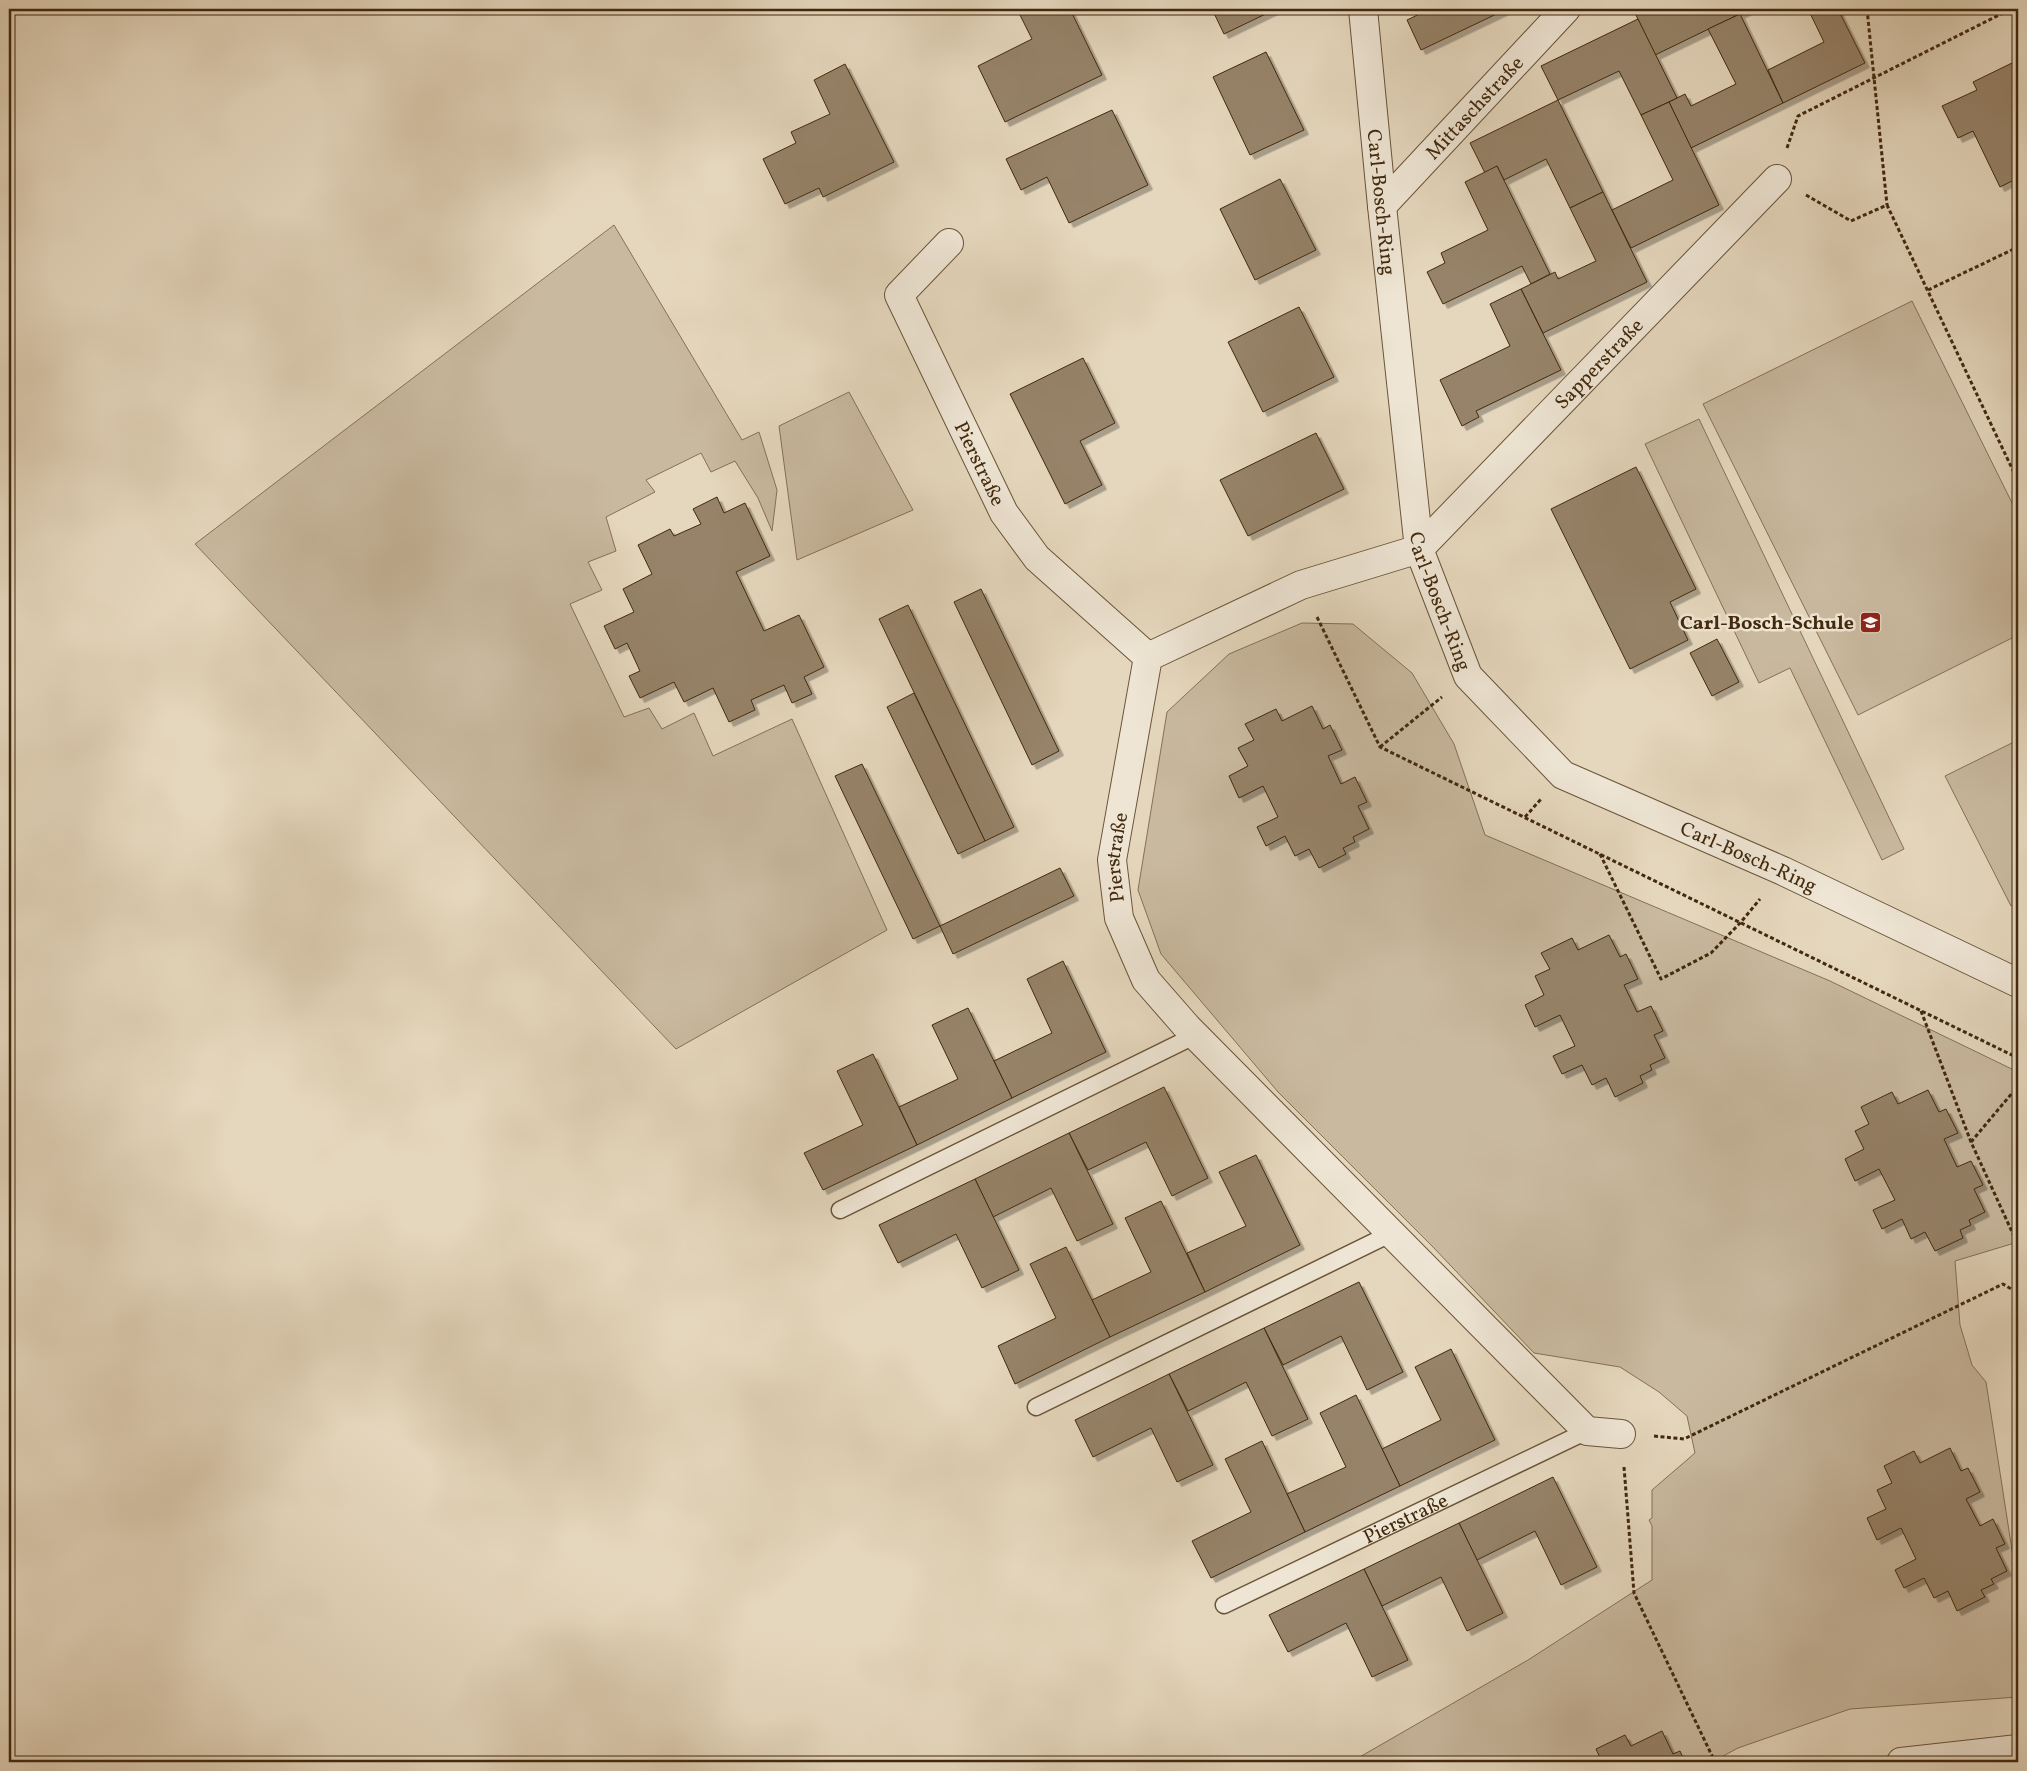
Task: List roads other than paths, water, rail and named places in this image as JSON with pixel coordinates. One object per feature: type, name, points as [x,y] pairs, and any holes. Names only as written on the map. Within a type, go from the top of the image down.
[{"type":"street","name":"Carl-Bosch-Ring","points":[[1363,9],[1419,549],[1468,676],[1563,775],[1783,871],[2018,984]]},
{"type":"street","name":"Mittaschstraße","points":[[1382,206],[1566,9]]},
{"type":"street","name":"Sapperstraße","points":[[1419,549],[1777,179]]},
{"type":"street","name":"Pierstraße","points":[[949,243],[899,295],[1004,513],[1037,558],[1148,658],[1112,860],[1119,918],[1146,980],[1196,1035],[1390,1234],[1588,1431]]},
{"type":"street","points":[[1148,658],[1301,585],[1419,549]]},
{"type":"street","points":[[1588,1431],[1621,1434]]},
{"type":"street","points":[[1901,1762],[2018,1750]]},
{"type":"lane","points":[[840,1210],[1196,1035]]},
{"type":"lane","points":[[1036,1407],[1390,1234]]},
{"type":"lane","name":"Pierstraße","points":[[1224,1605],[1588,1431]]},
{"type":"place","name":"Carl-Bosch-Schule","points":[[1870,622]]}]
